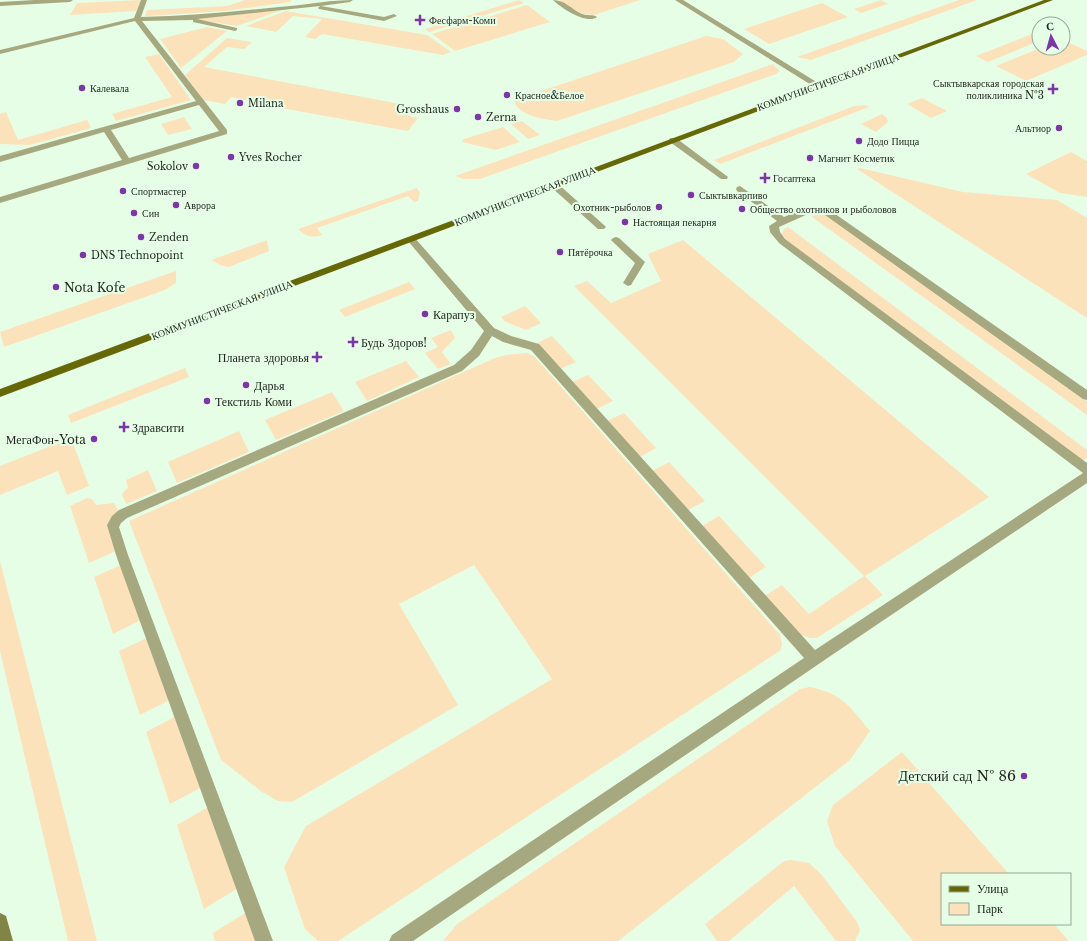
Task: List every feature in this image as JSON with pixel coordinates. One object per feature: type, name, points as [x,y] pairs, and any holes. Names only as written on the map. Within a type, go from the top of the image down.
[{"type":"main road","name":"КОММУНИСТИЧЕСКАЯ УЛИЦА","points":[[0,393],[1050,0]]},
{"type":"street","points":[[0,922],[4,941]]},
{"type":"lane","points":[[0,4],[70,0]]},
{"type":"lane","points":[[136,19],[144,0]]},
{"type":"lane","points":[[0,52],[136,19],[178,18],[310,6],[350,0]]},
{"type":"lane","points":[[556,0],[581,16],[594,17]]},
{"type":"lane","points":[[678,0],[819,86]]},
{"type":"lane","points":[[310,6],[384,19],[394,16]]},
{"type":"lane","points":[[178,18],[235,29]]},
{"type":"lane","points":[[0,200],[224,132],[136,19]]},
{"type":"lane","points":[[0,159],[200,102]]},
{"type":"lane","points":[[106,128],[127,162]]},
{"type":"lane","points":[[674,140],[724,177]]},
{"type":"lane","points":[[554,185],[601,226]]},
{"type":"lane","points":[[740,189],[783,221]]},
{"type":"lane","points":[[1087,396],[828,213],[821,210],[807,210],[774,226],[775,232],[782,241],[1087,470]]},
{"type":"lane","points":[[411,239],[490,331],[535,347],[814,659]]},
{"type":"lane","points":[[616,240],[640,262],[628,283]]},
{"type":"lane","points":[[264,941],[120,548],[113,524],[115,520],[123,514],[458,368],[475,353],[490,331]]},
{"type":"lane","points":[[398,941],[814,659],[1087,477]]},
{"type":"green space","points":[[141,0],[136,11],[70,15],[77,3]]},
{"type":"green space","points":[[245,0],[291,0],[291,2],[225,11],[145,16],[147,10],[227,6]]},
{"type":"green space","points":[[519,0],[524,3],[429,32],[425,29]]},
{"type":"green space","points":[[559,0],[640,0],[594,15],[582,14]]},
{"type":"green space","points":[[881,0],[888,4],[861,13],[854,9]]},
{"type":"green space","points":[[959,0],[977,0],[811,60],[797,57]]},
{"type":"green space","points":[[822,3],[848,17],[769,44],[744,29]]},
{"type":"green space","points":[[527,5],[550,22],[455,51],[432,34]]},
{"type":"green space","points":[[282,10],[237,26],[192,19]]},
{"type":"green space","points":[[286,11],[427,35],[451,52],[443,55],[322,34],[315,39],[305,37],[322,19],[293,16],[276,32],[246,26]]},
{"type":"green space","points":[[207,27],[227,31],[181,68],[160,39]]},
{"type":"green space","points":[[1031,34],[1031,44],[988,62],[976,56]]},
{"type":"green space","points":[[706,36],[723,39],[743,54],[734,62],[557,121],[538,118],[525,113],[520,110],[514,100]]},
{"type":"green space","points":[[227,38],[252,42],[244,49],[227,47],[204,67],[416,107],[409,116],[418,118],[408,131],[265,105],[248,108],[255,102],[232,97],[225,104],[203,100],[185,75]]},
{"type":"green space","points":[[1071,44],[1087,51],[1087,55],[1026,81],[996,66],[1031,52],[1031,56],[1071,56]]},
{"type":"green space","points":[[159,54],[191,100],[116,121],[112,114],[172,97],[145,57]]},
{"type":"green space","points":[[773,64],[780,71],[776,74],[480,179],[463,179],[455,176]]},
{"type":"green space","points":[[922,98],[947,111],[931,118],[907,104]]},
{"type":"green space","points":[[866,105],[869,107],[720,164],[714,160],[854,106]]},
{"type":"green space","points":[[6,112],[18,140],[87,120],[91,128],[30,145],[0,144],[0,114]]},
{"type":"green space","points":[[882,114],[887,118],[888,122],[876,132],[861,124]]},
{"type":"green space","points":[[184,117],[192,129],[168,135],[161,124]]},
{"type":"green space","points":[[522,121],[540,135],[528,139],[511,124]]},
{"type":"green space","points":[[503,127],[520,142],[496,150],[462,142],[464,139]]},
{"type":"green space","points":[[1071,152],[1087,161],[1087,197],[1060,193],[1026,174]]},
{"type":"green space","points":[[860,168],[963,192],[1057,200],[1087,218],[1087,318],[857,169]]},
{"type":"green space","points":[[417,188],[420,193],[418,201],[414,202],[408,196],[317,228],[322,235],[309,236],[298,229]]},
{"type":"green space","points":[[816,214],[823,214],[834,220],[1087,401],[1087,415],[812,217]]},
{"type":"green space","points":[[788,227],[1087,450],[1087,458],[1082,461],[786,240],[782,234],[784,229]]},
{"type":"green space","points":[[267,240],[269,251],[229,267],[222,266],[211,260]]},
{"type":"green space","points":[[683,240],[989,497],[865,576],[883,595],[817,638],[810,638],[798,634],[764,596],[782,585],[809,614],[864,576],[574,286],[587,281],[611,303],[661,281],[648,254]]},
{"type":"green space","points":[[176,271],[176,283],[165,290],[4,347],[0,332]]},
{"type":"green space","points":[[409,282],[415,289],[345,317],[339,310]]},
{"type":"green space","points":[[525,306],[541,323],[526,330],[504,321],[501,317]]},
{"type":"green space","points":[[451,330],[455,338],[442,352],[451,364],[438,369],[425,353],[438,347],[431,338]]},
{"type":"green space","points":[[552,336],[576,362],[560,369],[537,343]]},
{"type":"green space","points":[[527,353],[534,356],[780,635],[782,643],[781,650],[338,941],[318,941],[305,929],[284,867],[306,826],[552,679],[474,565],[399,604],[458,705],[292,802],[278,801],[262,792],[221,760],[129,521],[495,358],[506,355]]},
{"type":"green space","points":[[406,361],[419,377],[367,401],[355,382]]},
{"type":"green space","points":[[185,368],[189,377],[71,423],[68,415]]},
{"type":"green space","points":[[588,375],[613,401],[597,409],[572,382]]},
{"type":"green space","points":[[332,392],[344,411],[276,440],[265,420]]},
{"type":"green space","points":[[624,413],[656,448],[640,457],[607,421]]},
{"type":"green space","points":[[239,431],[249,452],[177,483],[168,462]]},
{"type":"green space","points":[[71,438],[89,486],[67,495],[58,471],[0,495],[0,466]]},
{"type":"green space","points":[[669,462],[705,501],[688,510],[652,471]]},
{"type":"green space","points":[[148,470],[157,491],[126,504],[122,494],[128,487],[126,480]]},
{"type":"green space","points":[[87,498],[92,499],[96,505],[114,503],[118,510],[118,550],[89,563],[70,506]]},
{"type":"green space","points":[[719,516],[766,567],[749,578],[702,526]]},
{"type":"green space","points":[[0,561],[97,941],[68,941],[0,651]]},
{"type":"green space","points":[[123,564],[143,619],[113,634],[94,577]]},
{"type":"green space","points":[[149,637],[172,699],[140,715],[119,651]]},
{"type":"green space","points":[[810,687],[838,697],[870,731],[850,760],[618,941],[443,941],[457,924],[800,689]]},
{"type":"green space","points":[[178,715],[204,786],[170,804],[146,732]]},
{"type":"green space","points":[[902,752],[1008,873],[941,873],[941,925],[1055,925],[1069,941],[913,941],[835,846],[827,821],[833,805]]},
{"type":"green space","points":[[210,806],[240,887],[204,909],[177,825]]},
{"type":"green space","points":[[791,860],[809,863],[821,874],[857,922],[860,930],[855,941],[836,941],[794,886],[729,941],[717,941],[705,924],[784,861]]},
{"type":"green space","points":[[247,912],[257,941],[215,941],[213,933]]},
{"type":"place","name":"Фесфарм-Коми","points":[[420,20]]},
{"type":"place","name":"Калевала","points":[[82,88]]},
{"type":"place","name":"Сыктывкарская городская поликлиника №3","points":[[1053,89]]},
{"type":"place","name":"Красное&Белое","points":[[507,95]]},
{"type":"place","name":"Milana","points":[[240,103]]},
{"type":"place","name":"Grosshaus","points":[[457,109]]},
{"type":"place","name":"Zerna","points":[[478,117]]},
{"type":"place","name":"Альтиор","points":[[1059,128]]},
{"type":"place","name":"Додо Пицца","points":[[859,141]]},
{"type":"place","name":"Yves Rocher","points":[[231,157]]},
{"type":"place","name":"Магнит Косметик","points":[[810,158]]},
{"type":"place","name":"Sokolov","points":[[196,166]]},
{"type":"place","name":"Госаптека","points":[[765,178]]},
{"type":"place","name":"Спортмастер","points":[[123,191]]},
{"type":"place","name":"Сыктывкарпиво","points":[[691,195]]},
{"type":"place","name":"Аврора","points":[[176,205]]},
{"type":"place","name":"Охотник-рыболов","points":[[659,207]]},
{"type":"place","name":"Общество охотников и рыболовов","points":[[742,209]]},
{"type":"place","name":"Син","points":[[134,213]]},
{"type":"place","name":"Настоящая пекарня","points":[[625,222]]},
{"type":"place","name":"Zenden","points":[[141,237]]},
{"type":"place","name":"Пятёрочка","points":[[560,252]]},
{"type":"place","name":"DNS Technopoint","points":[[83,255]]},
{"type":"place","name":"Nota Kofe","points":[[56,287]]},
{"type":"place","name":"Карапуз","points":[[425,314]]},
{"type":"place","name":"Будь Здоров!","points":[[353,342]]},
{"type":"place","name":"Планета здоровья","points":[[317,357]]},
{"type":"place","name":"Дарья","points":[[246,385]]},
{"type":"place","name":"Текстиль Коми","points":[[207,401]]},
{"type":"place","name":"Здравсити","points":[[124,427]]},
{"type":"place","name":"МегаФон-Yota","points":[[94,439]]},
{"type":"place","name":"Детский сад № 86","points":[[1024,776]]}]
